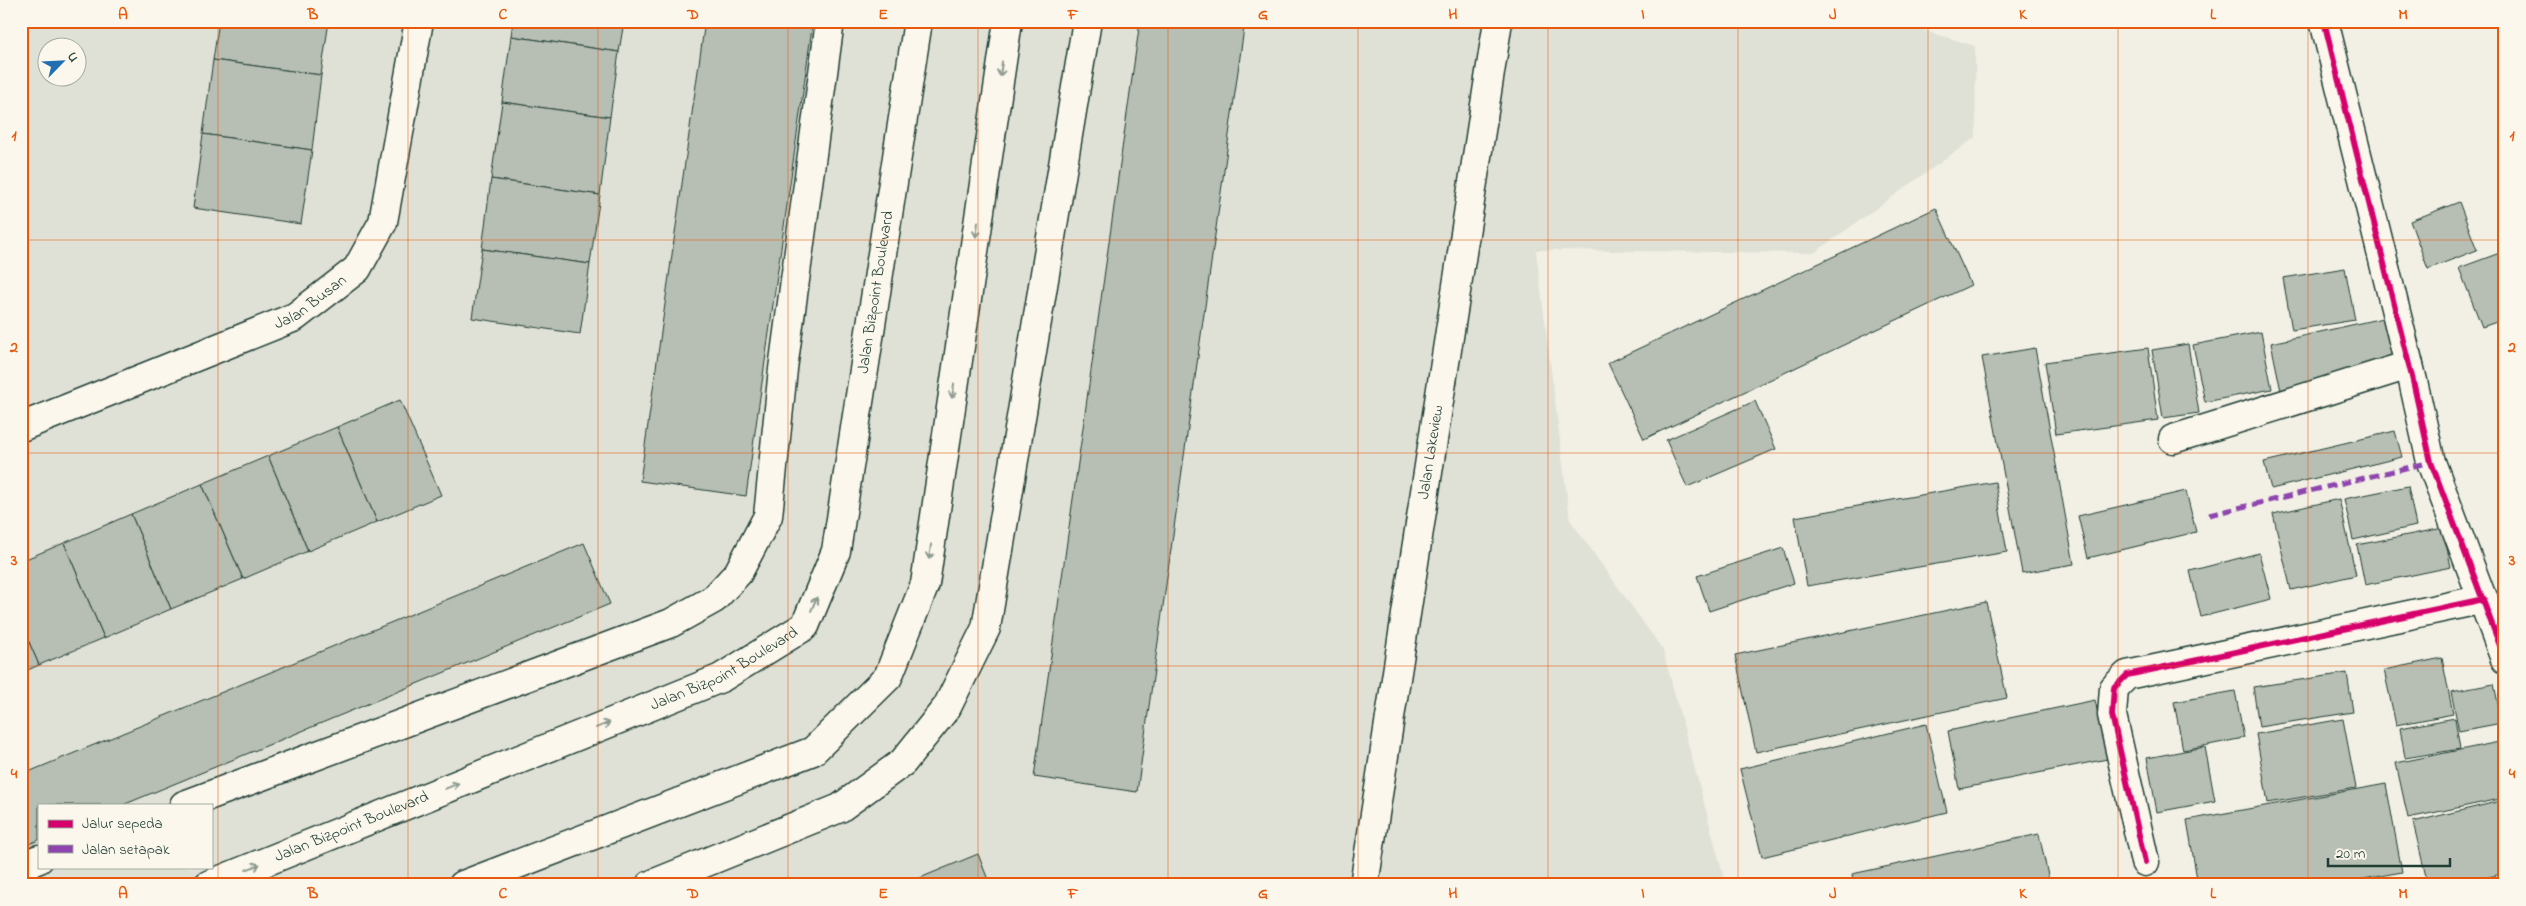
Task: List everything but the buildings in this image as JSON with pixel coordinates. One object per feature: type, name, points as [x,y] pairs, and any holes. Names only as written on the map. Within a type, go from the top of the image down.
[{"type":"street","name":"Jalan Busan","points":[[21,427],[295,317],[357,269],[383,222],[419,21]]},
{"type":"street","points":[[187,804],[671,623],[714,599],[738,573],[768,516],[784,369],[830,21]]},
{"type":"street","name":"Jalan Bizpoint Boulevard","points":[[208,885],[721,678],[805,626],[836,551],[918,21]]},
{"type":"street","points":[[463,885],[813,751],[888,677],[925,584],[1008,21]]},
{"type":"street","points":[[650,885],[840,808],[903,762],[947,707],[986,628],[1087,21]]},
{"type":"street","name":"Jalan Lakeview","points":[[1364,885],[1498,21]]},
{"type":"street","points":[[2324,21],[2431,462],[2484,598],[2505,659]]},
{"type":"street","points":[[2174,439],[2409,365]]},
{"type":"street","points":[[2145,862],[2112,715],[2114,688],[2127,675],[2484,598]]},
{"type":"street","points":[[21,866],[38,859]]},
{"type":"shaded area","points":[[21,21],[1894,21],[1975,46],[1976,137],[1814,253],[1536,250],[1570,520],[1663,650],[1726,885],[21,885]]},
{"type":"marked path","points":[[2209,515],[2431,462]]},
{"type":"cycle path","points":[[2324,21],[2413,381],[2431,462],[2505,659]]},
{"type":"cycle path","points":[[2145,862],[2112,715],[2114,688],[2127,675],[2484,599]]}]
